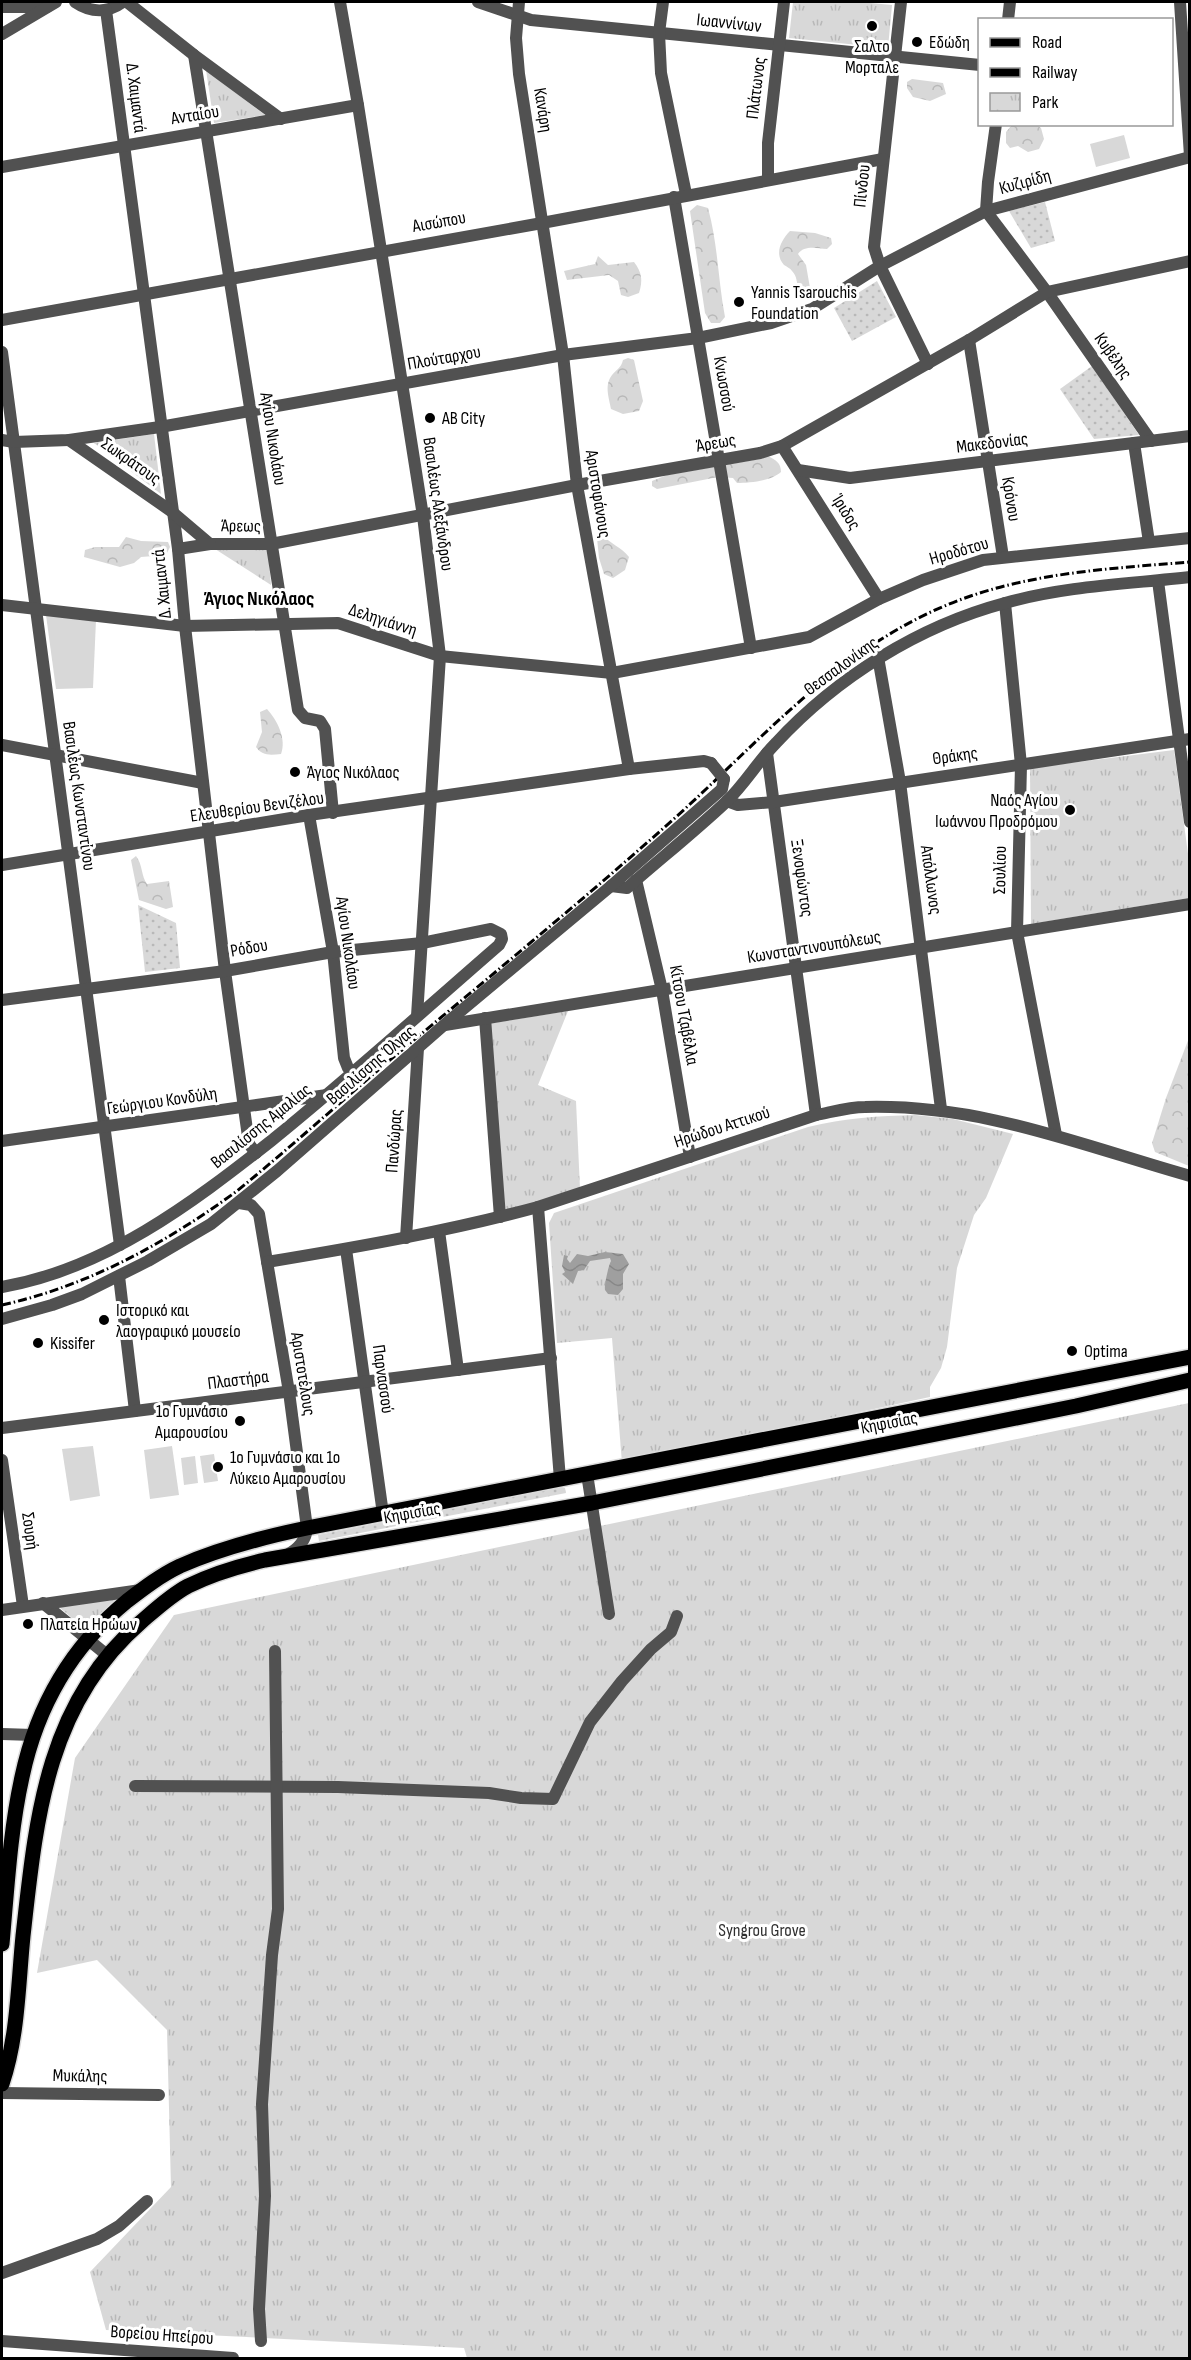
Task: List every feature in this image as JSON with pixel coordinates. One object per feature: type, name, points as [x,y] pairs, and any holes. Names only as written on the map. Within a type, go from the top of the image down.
[{"type":"main road","name":"Κηφισίας","points":[[2,1944],[22,1775],[33,1735],[52,1689],[86,1640],[141,1590],[170,1571],[214,1553],[258,1539],[307,1528],[1190,1357]]},
{"type":"main road","name":"Κηφισίας","points":[[2,2084],[12,2047],[34,1848],[45,1791],[61,1736],[76,1699],[107,1656],[145,1618],[186,1587],[247,1564],[592,1503],[1076,1406],[1190,1380]]},
{"type":"street","points":[[75,2],[94,11],[106,10],[125,2],[281,119]]},
{"type":"street","name":"Βασιλέως Αλεξάνδρου","points":[[340,2],[423,516],[440,656],[417,1016]]},
{"type":"street","name":"Ιωαννίνων","points":[[478,2],[518,17],[779,46],[978,65]]},
{"type":"street","name":"Κανάρη","points":[[519,2],[516,38],[519,74],[542,223]]},
{"type":"street","name":"Κνωσσού","points":[[663,2],[659,33],[661,74],[680,195],[698,338],[751,648]]},
{"type":"street","name":"Πλάτωνος","points":[[768,179],[768,143],[784,2]]},
{"type":"street","name":"Πίνδου","points":[[901,2],[874,247],[880,266],[928,364]]},
{"type":"street","points":[[1008,18],[1010,2]]},
{"type":"street","points":[[1180,2],[1188,88],[1190,156]]},
{"type":"street","points":[[2,7],[52,4]]},
{"type":"street","points":[[2,34],[52,4]]},
{"type":"street","name":"Δ. Χαιμαντά","points":[[106,10],[171,511],[178,549],[184,626],[225,971],[249,1144],[256,1153]]},
{"type":"street","name":"Αγίου Νικολάου","points":[[194,55],[298,710],[305,718],[320,721],[326,729],[333,813]]},
{"type":"street","points":[[1173,86],[1188,88]]},
{"type":"street","name":"Ανταίου","points":[[2,167],[358,105]]},
{"type":"street","points":[[986,211],[996,126]]},
{"type":"street","name":"Κυζιρίδη","points":[[880,266],[986,211],[1190,156]]},
{"type":"street","name":"Αισώπου","points":[[2,320],[883,159]]},
{"type":"street","name":"Κυβέλης","points":[[986,211],[1047,292],[1151,441]]},
{"type":"street","name":"Αριστοφάνους","points":[[542,223],[563,355],[577,485],[629,770]]},
{"type":"street","name":"Άρεως","points":[[178,549],[210,544],[271,544],[577,485],[760,453],[782,446],[928,364],[1047,292],[1190,261]]},
{"type":"street","name":"Πλούταρχου","points":[[8,441],[69,440],[160,427],[563,355],[698,338],[771,323],[812,309],[880,266]]},
{"type":"street","name":"Κρόνου","points":[[969,340],[1003,557]]},
{"type":"street","name":"Βασιλέως Κωνσταντίνου","points":[[2,352],[8,441],[36,609],[120,1245]]},
{"type":"street","name":"Μακεδονίας","points":[[798,470],[850,478],[1190,436]]},
{"type":"street","name":"Σωκράτους","points":[[69,440],[171,511]]},
{"type":"street","points":[[1134,443],[1149,542]]},
{"type":"street","name":"Ίριδος","points":[[782,446],[879,598]]},
{"type":"street","name":"Άρεως","points":[[171,511],[210,544]]},
{"type":"street","name":"Ηροδότου","points":[[751,648],[809,637],[879,598],[967,564],[1003,557],[1190,538]]},
{"type":"street","name":"Θεσσαλονίκης","points":[[611,886],[627,888],[727,801],[767,753],[808,712],[878,657],[970,614],[1005,603],[1062,590],[1190,577]]},
{"type":"street","points":[[1158,580],[1184,740],[1190,822]]},
{"type":"street","name":"Σουλίου","points":[[1005,603],[1021,765],[1017,932],[1056,1135]]},
{"type":"street","name":"Δεληγιάννη","points":[[2,605],[184,626],[338,623],[440,656],[612,673],[751,648]]},
{"type":"street","name":"Απόλλωνος","points":[[878,657],[900,783],[941,1109]]},
{"type":"street","name":"Θράκης","points":[[727,801],[738,806],[774,802],[1184,740]]},
{"type":"street","points":[[2,746],[203,783]]},
{"type":"street","name":"Ξενοφώντος","points":[[767,753],[816,1115]]},
{"type":"street","name":"Ελευθερίου Βενιζέλου","points":[[2,865],[309,815],[704,761],[711,763],[724,779]]},
{"type":"street","name":"Βασιλίσσης Όλγας","points":[[2,1319],[52,1305],[119,1276],[184,1241],[239,1203],[722,789],[724,779]]},
{"type":"street","name":"Αγίου Νικολάου","points":[[309,815],[333,952],[344,1058],[353,1074]]},
{"type":"street","name":"Κίτσου Τζαβέλλα","points":[[636,880],[662,990],[690,1157]]},
{"type":"street","name":"Κωνσταντινουπόλεως","points":[[444,1025],[1190,904]]},
{"type":"street","name":"Ρόδου","points":[[2,1000],[225,971],[333,952],[422,943],[491,929],[501,934]]},
{"type":"street","name":"Βασιλίσσης Αμαλίας","points":[[2,1287],[44,1276],[120,1245],[212,1188],[353,1074],[499,945],[502,939],[501,934]]},
{"type":"street","points":[[485,1018],[500,1217]]},
{"type":"street","name":"Πανδώρας","points":[[405,1238],[418,1048]]},
{"type":"street","name":"Γεώργιου Κονδύλη","points":[[2,1141],[328,1095]]},
{"type":"street","name":"Ηρώδου Αττικού","points":[[267,1262],[405,1238],[500,1217],[538,1207],[816,1115],[863,1107],[941,1109],[978,1115],[1056,1135],[1190,1176]]},
{"type":"street","name":"Αριστοτέλους","points":[[239,1203],[250,1205],[259,1214],[289,1392],[307,1528]]},
{"type":"street","points":[[538,1207],[560,1479]]},
{"type":"street","points":[[439,1231],[458,1370]]},
{"type":"street","name":"Παρνασσού","points":[[346,1249],[383,1514]]},
{"type":"street","points":[[119,1276],[135,1411]]},
{"type":"street","name":"Πλαστήρα","points":[[2,1428],[551,1358]]},
{"type":"street","name":"Σουρή","points":[[2,1460],[22,1606]]},
{"type":"street","points":[[587,1474],[609,1614]]},
{"type":"street","points":[[286,1556],[299,1546],[306,1535],[307,1528]]},
{"type":"street","points":[[2,1610],[141,1590]]},
{"type":"street","points":[[43,1603],[107,1656]]},
{"type":"street","points":[[135,1786],[338,1787],[489,1793],[521,1798],[553,1799],[590,1722],[622,1681],[651,1649],[671,1632],[678,1616]]},
{"type":"street","points":[[261,2341],[259,2309],[265,2196],[262,2104],[272,1955],[278,1910],[275,1651]]},
{"type":"street","points":[[2,1734],[33,1735]]},
{"type":"street","name":"Μυκάλης","points":[[2,2093],[159,2095]]},
{"type":"street","points":[[2,2273],[97,2239],[119,2226],[147,2200]]},
{"type":"street","name":"Βορείου Ηπείρου","points":[[2,2341],[154,2356],[233,2358]]},
{"type":"street","name":"Βορείου Ηπείρου","points":[[88,2348],[97,2358]]},
{"type":"green space","points":[[793,2],[860,2],[892,5],[888,48],[789,38]]},
{"type":"green space","points":[[206,70],[265,115],[214,123]]},
{"type":"green space","points":[[912,79],[943,83],[946,94],[930,101],[913,97],[907,88],[907,82]]},
{"type":"green space","points":[[1011,126],[1038,126],[1044,139],[1039,149],[1028,152],[1018,146],[1010,148],[1006,143],[1006,132]]},
{"type":"green space","points":[[1124,135],[1130,158],[1096,167],[1090,144]]},
{"type":"green space","points":[[1045,202],[1055,241],[1031,248],[1009,211]]},
{"type":"green space","points":[[697,205],[708,208],[711,222],[725,317],[720,323],[711,323],[705,313],[690,211]]},
{"type":"green space","points":[[790,231],[815,233],[831,238],[832,244],[827,249],[807,248],[798,254],[806,265],[810,288],[805,293],[798,289],[795,275],[784,265],[779,256],[782,243]]},
{"type":"green space","points":[[598,256],[608,265],[634,262],[641,277],[639,293],[628,297],[621,295],[618,281],[609,275],[567,280],[564,271],[595,264]]},
{"type":"green space","points":[[877,281],[896,317],[852,341],[834,308]]},
{"type":"green space","points":[[628,358],[634,360],[643,401],[639,411],[623,414],[611,409],[608,387],[612,375],[623,360]]},
{"type":"green space","points":[[1092,366],[1139,435],[1094,439],[1060,389]]},
{"type":"green space","points":[[154,434],[161,494],[94,443]]},
{"type":"green space","points":[[768,456],[778,462],[781,472],[766,479],[737,483],[733,478],[718,477],[657,489],[652,486],[652,481],[667,475]]},
{"type":"green space","points":[[602,535],[629,557],[625,570],[613,578],[604,574],[599,558],[597,538]]},
{"type":"green space","points":[[126,537],[141,541],[168,542],[170,547],[166,555],[141,557],[134,563],[120,567],[84,557],[85,550],[95,547],[119,547]]},
{"type":"green space","points":[[215,549],[268,550],[271,585]]},
{"type":"green space","points":[[46,615],[96,620],[93,688],[56,689]]},
{"type":"green space","points":[[267,709],[282,736],[281,754],[270,755],[256,747],[262,732],[260,712]]},
{"type":"green space","points":[[1174,750],[1189,861],[1189,898],[1031,924],[1030,768]]},
{"type":"green space","points":[[136,856],[147,884],[169,881],[173,907],[166,909],[139,900],[131,860]]},
{"type":"green space","points":[[138,905],[176,923],[180,968],[145,972]]},
{"type":"green space","points":[[568,1011],[538,1085],[576,1101],[580,1189],[502,1213],[486,1024]]},
{"type":"green space","points":[[1189,1038],[1189,1166],[1155,1152],[1152,1143]]},
{"type":"green space","points":[[915,1115],[953,1119],[1013,1134],[986,1198],[974,1215],[957,1268],[947,1347],[941,1368],[930,1387],[930,1397],[622,1463],[612,1338],[557,1343],[549,1223],[554,1213],[808,1127],[861,1118]]},
{"type":"green space","name":"Syngrou Grove","points":[[1189,1403],[1189,2358],[467,2358],[464,2348],[106,2330],[90,2272],[171,2187],[167,2030],[97,1960],[37,1973],[75,1758],[174,1615]]},
{"type":"green space","points":[[93,1446],[100,1496],[70,1501],[62,1449]]},
{"type":"green space","points":[[172,1446],[179,1495],[150,1499],[144,1450]]},
{"type":"green space","points":[[214,1454],[218,1481],[204,1483],[200,1456]]},
{"type":"green space","points":[[195,1456],[198,1483],[184,1485],[181,1458]]},
{"type":"green space","points":[[560,1487],[565,1488],[566,1493],[319,1541],[318,1535]]},
{"type":"green space","points":[[121,1598],[87,1631],[59,1607]]},
{"type":"water","points":[[605,1252],[623,1254],[629,1264],[623,1274],[623,1289],[618,1295],[608,1294],[605,1290],[610,1258],[590,1261],[584,1270],[578,1271],[573,1284],[562,1274],[565,1272],[562,1266],[564,1255],[568,1256],[570,1263],[577,1254],[588,1256]]},
{"type":"railway","points":[[2,1305],[65,1286],[125,1260],[182,1228],[237,1191],[640,849],[800,701],[867,649],[903,626],[942,607],[972,596],[1033,580],[1064,574],[1190,562]]},
{"type":"place","name":"Σαλτο Μορταλε","points":[[872,26]]},
{"type":"place","name":"Εδώδη","points":[[917,42]]},
{"type":"place","name":"Yannis Tsarouchis Foundation","points":[[739,302]]},
{"type":"place","name":"AB City","points":[[430,418]]},
{"type":"place","name":"Άγιος Νικόλαος","points":[[295,772]]},
{"type":"place","name":"Ναός Αγίου Ιωάννου Προδρόμου","points":[[1070,810]]},
{"type":"place","name":"Ιστορικό και λαογραφικό μουσείο","points":[[104,1320]]},
{"type":"place","name":"Kissifer","points":[[38,1343]]},
{"type":"place","name":"Optima","points":[[1072,1351]]},
{"type":"place","name":"1ο Γυμνάσιο Αμαρουσίου","points":[[240,1421]]},
{"type":"place","name":"1ο Γυμνάσιο και 1ο Λύκειο Αμαρουσίου","points":[[218,1467]]},
{"type":"place","name":"Πλατεία Ηρώων","points":[[28,1624]]},
{"type":"district","name":"Άγιος Νικόλαος","points":[[259,599]]}]
